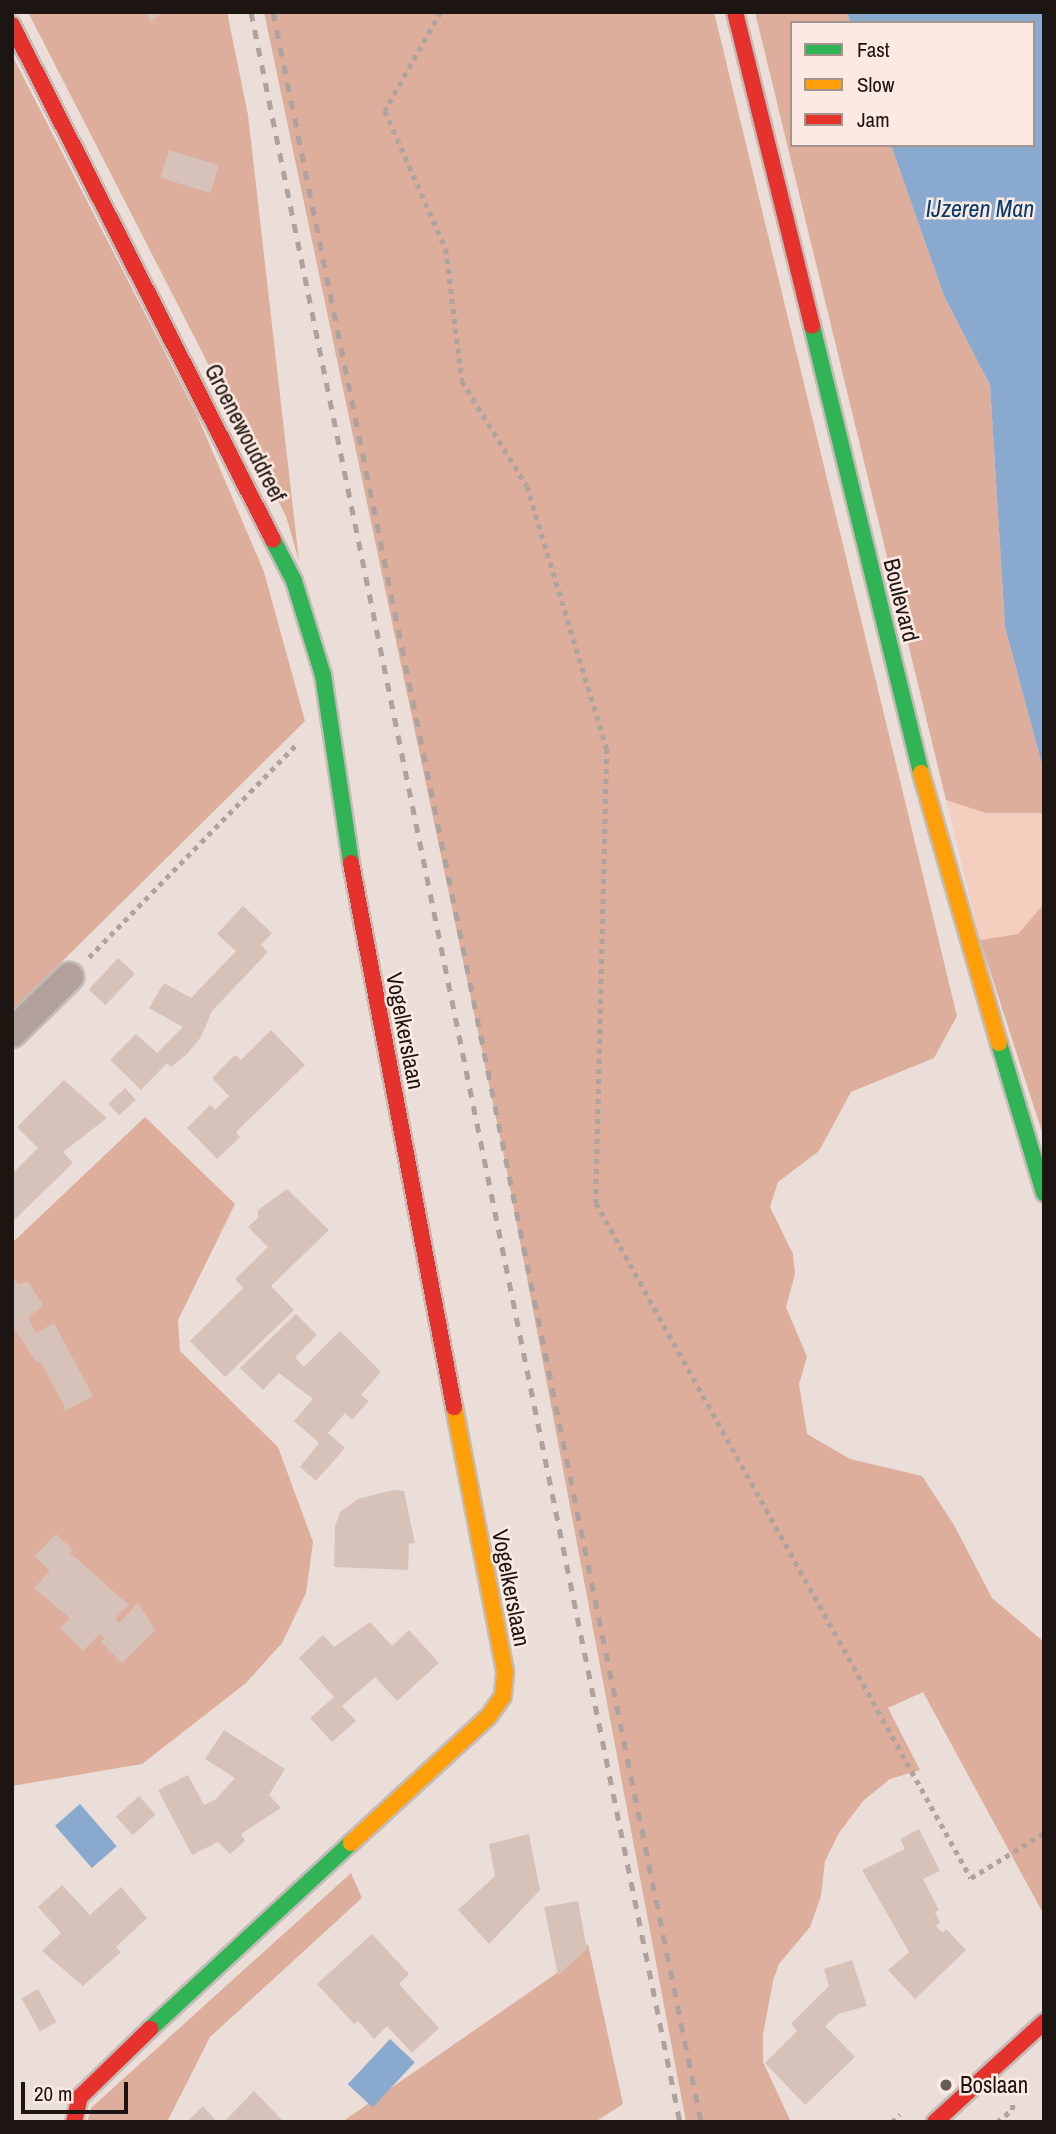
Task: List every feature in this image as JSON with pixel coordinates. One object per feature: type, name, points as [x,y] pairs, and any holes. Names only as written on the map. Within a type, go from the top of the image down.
[{"type":"street","name":"Boulevard","points":[[735,12],[934,828],[1044,1192]]},
{"type":"street","name":"Groenewouddreef","points":[[12,25],[294,581],[323,675],[355,890]]},
{"type":"street","name":"Vogelkerslaan","points":[[74,2122],[80,2097],[100,2074],[489,1716],[503,1696],[505,1671],[355,890]]},
{"type":"street","points":[[12,1033],[69,977]]},
{"type":"street","points":[[935,2122],[1044,2022]]},
{"type":"street","points":[[1020,2046],[1036,2060]]},
{"type":"path","points":[[441,12],[385,111],[446,248],[462,381],[527,486],[607,748],[596,1203],[971,1878],[1044,1833]]},
{"type":"path","points":[[69,977],[328,712]]},
{"type":"shaded area","points":[[28,12],[227,12],[248,115],[299,561],[286,516]]},
{"type":"shaded area","points":[[264,12],[714,12],[957,1016],[934,1058],[851,1092],[819,1151],[778,1182],[770,1207],[793,1254],[795,1274],[786,1307],[807,1357],[799,1384],[807,1434],[850,1459],[922,1476],[954,1525],[992,1598],[1044,1642],[1044,1915],[923,1692],[888,1708],[920,1770],[890,1779],[863,1801],[839,1833],[825,1861],[821,1896],[810,1927],[779,1964],[773,1981],[763,2034],[763,2062],[791,2122],[686,2122],[504,1156]]},
{"type":"shaded area","points":[[755,12],[847,12],[849,21],[790,21],[790,147],[892,147],[944,296],[990,385],[1005,627],[1044,772],[1044,813],[986,813],[946,800]]},
{"type":"shaded area","points":[[12,55],[197,415],[264,572],[305,721],[12,1011]]},
{"type":"shaded area","points":[[946,800],[986,813],[1044,813],[1044,904],[1018,934],[980,940]]},
{"type":"shaded area","points":[[1044,904],[1044,1138],[980,940],[1018,934]]},
{"type":"shaded area","points":[[145,1117],[235,1204],[178,1320],[180,1351],[278,1447],[313,1542],[306,1593],[282,1643],[246,1683],[142,1764],[12,1786],[12,1243]]},
{"type":"shaded area","points":[[351,1873],[362,1898],[210,2037],[167,2122],[87,2122],[91,2108]]},
{"type":"shaded area","points":[[588,1944],[623,2104],[595,2122],[342,2122],[570,1964]]},
{"type":"water","name":"IJzeren Man","points":[[847,12],[1044,12],[1044,772],[1005,627],[990,385],[944,296],[892,147],[1035,147],[1035,21],[849,21]]},
{"type":"water","points":[[80,1804],[117,1846],[92,1868],[55,1826]]},
{"type":"water","points":[[390,2039],[415,2062],[373,2108],[348,2084]]},
{"type":"building","points":[[145,12],[163,12],[151,21]]},
{"type":"building","points":[[169,150],[219,165],[210,193],[161,178]]},
{"type":"building","points":[[243,906],[272,933],[261,945],[268,952],[212,1011],[201,1037],[187,1054],[171,1067],[167,1063],[141,1090],[110,1060],[136,1034],[157,1053],[183,1027],[149,1008],[164,983],[191,998],[236,951],[217,934]]},
{"type":"building","points":[[118,958],[135,974],[105,1005],[89,989]]},
{"type":"building","points":[[271,1030],[305,1065],[236,1132],[240,1137],[217,1159],[187,1128],[210,1105],[215,1110],[229,1096],[212,1078],[235,1055],[241,1060]]},
{"type":"building","points":[[64,1080],[107,1118],[63,1152],[73,1163],[12,1222],[12,1174],[38,1148],[17,1127]]},
{"type":"building","points":[[125,1088],[136,1100],[119,1115],[108,1104]]},
{"type":"building","points":[[287,1189],[329,1230],[271,1286],[294,1310],[225,1377],[190,1341],[243,1288],[235,1279],[268,1247],[248,1227],[258,1218],[258,1210]]},
{"type":"building","points":[[12,1275],[18,1284],[28,1282],[43,1305],[28,1318],[36,1333],[54,1323],[93,1396],[63,1412],[65,1407],[40,1361],[37,1363],[12,1325]]},
{"type":"building","points":[[296,1314],[317,1335],[295,1357],[304,1367],[340,1331],[381,1372],[361,1395],[369,1401],[352,1420],[345,1413],[328,1433],[345,1448],[316,1481],[300,1467],[319,1443],[294,1421],[313,1399],[279,1373],[263,1390],[240,1368]]},
{"type":"building","points":[[393,1490],[404,1491],[415,1543],[409,1544],[408,1570],[334,1567],[335,1526],[340,1512],[358,1499]]},
{"type":"building","points":[[56,1534],[73,1550],[70,1553],[129,1605],[115,1618],[119,1623],[138,1603],[155,1630],[122,1663],[101,1642],[104,1638],[100,1634],[83,1651],[60,1628],[70,1618],[34,1588],[50,1571],[35,1556]]},
{"type":"building","points":[[370,1622],[392,1646],[409,1630],[439,1663],[397,1701],[375,1677],[342,1706],[356,1721],[332,1742],[310,1718],[334,1697],[299,1658],[323,1635],[334,1647]]},
{"type":"building","points":[[224,1730],[285,1769],[269,1795],[281,1808],[241,1834],[245,1841],[230,1854],[218,1842],[192,1855],[158,1790],[188,1775],[204,1805],[216,1799],[235,1778],[205,1759]]},
{"type":"building","points":[[139,1796],[156,1815],[133,1835],[116,1817]]},
{"type":"building","points":[[919,1829],[940,1871],[923,1879],[939,1910],[935,1912],[940,1922],[936,1926],[943,1933],[946,1929],[966,1950],[915,1999],[888,1970],[909,1952],[862,1870],[905,1849],[900,1839]]},
{"type":"building","points":[[529,1834],[540,1890],[489,1944],[458,1910],[495,1876],[489,1844]]},
{"type":"building","points":[[62,1885],[90,1915],[121,1887],[147,1918],[116,1947],[121,1952],[83,1986],[42,1951],[61,1933],[38,1907]]},
{"type":"building","points":[[578,1901],[587,1949],[558,1975],[544,1907]]},
{"type":"building","points":[[372,1934],[409,1974],[399,1984],[439,2028],[412,2053],[387,2026],[374,2039],[358,2021],[354,2024],[317,1984]]},
{"type":"building","points":[[852,1960],[867,2006],[838,2014],[825,2026],[855,2057],[805,2105],[765,2063],[797,2031],[791,2024],[829,1986],[824,1969]]},
{"type":"building","points":[[38,1989],[56,2022],[40,2031],[21,1998]]},
{"type":"building","points":[[254,2091],[284,2122],[224,2122]]},
{"type":"building","points":[[203,2106],[217,2122],[187,2122]]},
{"type":"railway","points":[[251,12],[680,2122]]},
{"type":"railway","points":[[273,12],[701,2122]]},
{"type":"traffic: fast","points":[[812,326],[921,773]]},
{"type":"traffic: fast","points":[[273,540],[294,581],[323,675],[351,863]]},
{"type":"traffic: fast","points":[[999,1043],[1044,1193]]},
{"type":"traffic: fast","points":[[150,2029],[351,1843]]},
{"type":"traffic: slow","points":[[921,773],[999,1043]]},
{"type":"traffic: slow","points":[[351,1843],[489,1716],[503,1696],[505,1671],[454,1407]]},
{"type":"traffic: jam","points":[[735,12],[812,326]]},
{"type":"traffic: jam","points":[[12,25],[273,540]]},
{"type":"traffic: jam","points":[[351,863],[454,1407]]},
{"type":"traffic: jam","points":[[935,2122],[1044,2022]]},
{"type":"traffic: jam","points":[[74,2122],[80,2097],[150,2029]]},
{"type":"place","name":"Boslaan","points":[[946,2085]]}]
